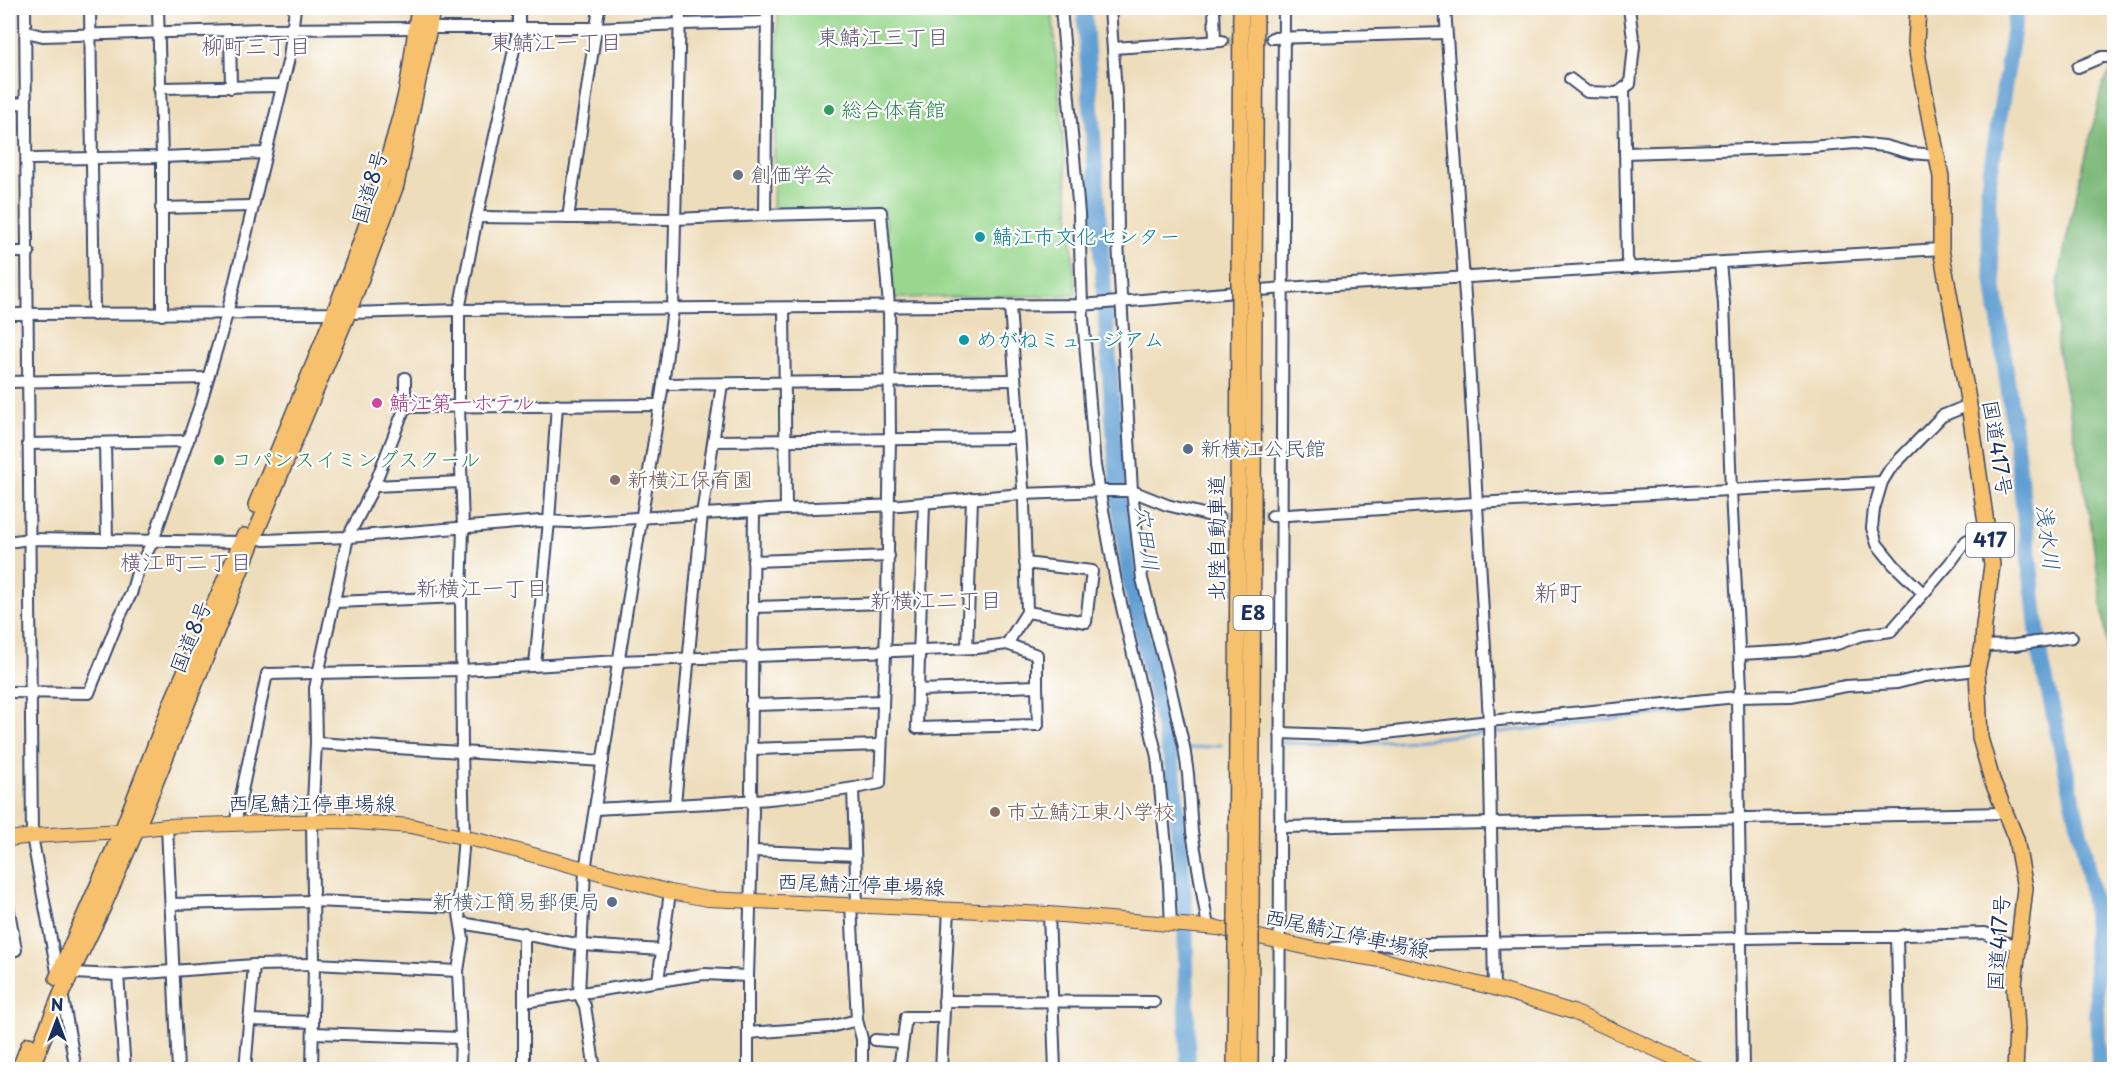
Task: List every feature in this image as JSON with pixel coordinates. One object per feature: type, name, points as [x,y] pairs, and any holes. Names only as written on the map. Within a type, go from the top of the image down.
[{"type":"highway","name":"国道8号","points":[[419,8],[423,28]]},
{"type":"highway","name":"国道8号","points":[[19,1070],[103,907],[130,830],[248,539],[340,313],[396,185],[423,28],[432,8]]},
{"type":"highway","name":"北陸自動車道","points":[[1241,8],[1247,274]]},
{"type":"highway","name":"北陸自動車道","points":[[1250,1070],[1251,948],[1244,920],[1246,306],[1256,8]]},
{"type":"highway","name":"国道417号","points":[[1918,8],[1916,43],[1941,177],[1941,249],[1969,405],[1992,566],[1983,646],[1977,670],[1980,738],[1992,780],[2016,839],[2025,888],[2014,984],[2017,1029],[2015,1070]]},
{"type":"highway","name":"北陸自動車道","points":[[1235,1070],[1236,944],[1244,920]]},
{"type":"highway","name":"国道8号","points":[[30,1070],[63,981]]},
{"type":"main road","name":"西尾鯖江停車場線","points":[[8,839],[167,826],[341,821],[411,826],[464,837],[670,892],[708,899],[1048,914],[1203,927],[1387,961],[1494,988],[1573,1012],[1701,1070]]},
{"type":"street","points":[[25,8],[29,252],[28,444],[32,836],[63,981],[76,1070]]},
{"type":"street","points":[[90,8],[94,315]]},
{"type":"street","points":[[158,8],[162,157],[162,315]]},
{"type":"street","points":[[8,692],[89,693],[131,594],[138,569],[153,541],[188,441],[227,314],[294,29],[295,8]]},
{"type":"street","points":[[460,1070],[458,971],[462,946],[462,922],[459,907],[464,837],[460,597],[463,526],[459,310],[519,27],[519,8]]},
{"type":"street","points":[[568,218],[598,8]]},
{"type":"street","points":[[595,1070],[585,1006],[579,994],[585,870],[673,309],[680,8]]},
{"type":"street","points":[[765,215],[767,8]]},
{"type":"street","points":[[1061,8],[1079,214],[1082,305],[1095,466],[1102,491],[1116,582],[1157,757],[1173,925]]},
{"type":"street","points":[[1110,8],[1117,106],[1118,242],[1130,491],[1142,579],[1167,673],[1185,756],[1203,927]]},
{"type":"street","points":[[1113,48],[1219,41],[1215,8]]},
{"type":"street","points":[[1279,1070],[1281,827],[1277,516],[1284,288],[1284,8]]},
{"type":"street","points":[[1445,8],[1489,721],[1494,988]]},
{"type":"street","points":[[1570,79],[1587,92],[1617,93],[1629,84],[1634,46],[1629,8]]},
{"type":"street","points":[[26,32],[43,36],[294,29],[596,28],[766,22]]},
{"type":"street","points":[[231,30],[231,87]]},
{"type":"street","points":[[1272,38],[1446,33]]},
{"type":"street","points":[[2078,67],[2102,57],[2115,57]]},
{"type":"street","points":[[159,88],[281,86]]},
{"type":"street","points":[[1624,88],[1627,259],[1631,268]]},
{"type":"street","points":[[8,104],[27,104]]},
{"type":"street","points":[[1625,153],[1811,147],[1855,143],[1937,155]]},
{"type":"street","points":[[27,156],[33,159],[266,153]]},
{"type":"street","points":[[161,208],[252,206]]},
{"type":"street","points":[[477,217],[675,219],[881,212],[890,306],[890,504],[880,783],[853,789],[752,800],[595,809]]},
{"type":"street","points":[[8,314],[162,315],[1082,305],[1284,288],[1941,249]]},
{"type":"street","points":[[8,252],[29,252]]},
{"type":"street","points":[[1720,263],[1724,304],[1741,688],[1737,697],[1743,1070]]},
{"type":"street","points":[[1007,644],[1027,612],[1023,494],[1010,306]]},
{"type":"street","points":[[784,308],[786,509]]},
{"type":"street","points":[[8,381],[207,378]]},
{"type":"street","points":[[312,1070],[315,964],[312,822],[316,743],[315,688],[348,537],[374,486],[405,408],[405,378]]},
{"type":"street","points":[[663,384],[1014,380]]},
{"type":"street","points":[[675,804],[702,514],[722,384]]},
{"type":"street","points":[[535,665],[549,521],[556,405]]},
{"type":"street","points":[[405,408],[659,405]]},
{"type":"street","points":[[1923,593],[1894,566],[1877,544],[1872,528],[1881,482],[1890,469],[1942,416],[1969,405]]},
{"type":"street","points":[[714,441],[1018,438]]},
{"type":"street","points":[[28,444],[188,441]]},
{"type":"street","points":[[105,443],[107,540]]},
{"type":"street","points":[[374,486],[461,482]]},
{"type":"street","points":[[1277,516],[1881,482]]},
{"type":"street","points":[[8,542],[29,539],[153,541],[348,537],[463,526],[924,503],[1023,494],[1102,491],[1130,491],[1167,505],[1219,518]]},
{"type":"street","points":[[967,648],[972,498]]},
{"type":"street","points":[[235,824],[267,674],[462,670],[619,661],[919,649],[967,648],[1007,644],[1037,656],[1038,724],[917,729],[919,649],[924,503]]},
{"type":"street","points":[[748,1070],[754,511]]},
{"type":"street","points":[[1740,654],[1794,651],[1837,644],[1862,635],[1891,631],[1966,541],[1988,530]]},
{"type":"street","points":[[753,561],[889,556]]},
{"type":"street","points":[[1025,563],[1092,571],[1086,626],[1027,612]]},
{"type":"street","points":[[335,602],[460,597]]},
{"type":"street","points":[[752,607],[887,603]]},
{"type":"street","points":[[1983,646],[2015,645],[2072,637]]},
{"type":"street","points":[[1280,733],[1360,736],[1737,697],[1791,696],[1846,686],[1897,683],[1925,676],[1977,670]]},
{"type":"street","points":[[918,690],[1037,686]]},
{"type":"street","points":[[751,705],[883,701]]},
{"type":"street","points":[[316,743],[603,761]]},
{"type":"street","points":[[751,749],[880,745]]},
{"type":"street","points":[[853,789],[857,1020],[862,1039],[862,1070]]},
{"type":"street","points":[[1281,827],[1491,825],[2006,813]]},
{"type":"street","points":[[167,826],[178,1070]]},
{"type":"street","points":[[752,851],[855,855]]},
{"type":"street","points":[[658,981],[670,892]]},
{"type":"street","points":[[171,904],[313,901],[459,907]]},
{"type":"street","points":[[8,906],[16,950],[8,947]]},
{"type":"street","points":[[941,1070],[949,909]]},
{"type":"street","points":[[1048,914],[1055,1070]]},
{"type":"street","points":[[462,922],[582,945],[662,950]]},
{"type":"street","points":[[524,933],[524,1070]]},
{"type":"street","points":[[1318,950],[1375,945],[1897,937],[1985,933],[2000,941],[2017,945]]},
{"type":"street","points":[[1897,937],[1900,1070]]},
{"type":"street","points":[[63,981],[254,965],[315,964],[458,971]]},
{"type":"street","points":[[244,1070],[254,965]]},
{"type":"street","points":[[524,1002],[704,974],[748,976]]},
{"type":"street","points":[[118,975],[125,1070]]},
{"type":"street","points":[[944,1000],[1154,1002]]},
{"type":"street","points":[[899,1070],[906,1017],[943,1017]]},
{"type":"street","points":[[249,1020],[461,1038]]},
{"type":"street","points":[[748,1033],[830,1027],[857,1020]]},
{"type":"street","points":[[874,1040],[901,1042]]},
{"type":"green space","points":[[778,8],[1052,8],[1076,295],[894,298],[884,211],[773,211]]},
{"type":"green space","points":[[2114,67],[2114,692],[2088,507],[2057,346],[2058,283],[2070,221],[2103,83]]},
{"type":"waterway","name":"穴田川","points":[[1084,8],[1119,502],[1130,582],[1173,768],[1185,908],[1188,1070]]},
{"type":"waterway","name":"浅水川","points":[[2017,8],[1988,188],[1990,255],[2018,459],[2040,654],[2084,850],[2094,907],[2099,1070]]},
{"type":"waterway","points":[[1492,733],[1693,710]]},
{"type":"waterway","points":[[1274,742],[1330,745],[1378,743],[1485,733]]},
{"type":"waterway","points":[[1169,751],[1221,745]]},
{"type":"tunnel","points":[[1222,41],[1272,38]]},
{"type":"tunnel","points":[[1219,518],[1272,516]]},
{"type":"place","name":"総合体育館","points":[[829,110]]},
{"type":"place","name":"創価学会","points":[[738,175]]},
{"type":"place","name":"鯖江市文化センター","points":[[980,237]]},
{"type":"place","name":"めがねミュージアム","points":[[964,340]]},
{"type":"place","name":"鯖江第一ホテル","points":[[377,403]]},
{"type":"place","name":"新横江公民館","points":[[1188,449]]},
{"type":"place","name":"コパンスイミングスクール","points":[[219,460]]},
{"type":"place","name":"新横江保育園","points":[[615,480]]},
{"type":"place","name":"市立鯖江東小学校","points":[[995,812]]},
{"type":"place","name":"新横江簡易郵便局","points":[[612,902]]},
{"type":"district","name":"東鯖江三丁目","points":[[883,37]]},
{"type":"district","name":"東鯖江一丁目","points":[[556,42]]},
{"type":"district","name":"柳町三丁目","points":[[256,46]]},
{"type":"district","name":"横江町二丁目","points":[[186,562]]},
{"type":"district","name":"新横江一丁目","points":[[482,588]]},
{"type":"district","name":"新町","points":[[1558,593]]},
{"type":"district","name":"新横江二丁目","points":[[936,600]]}]
